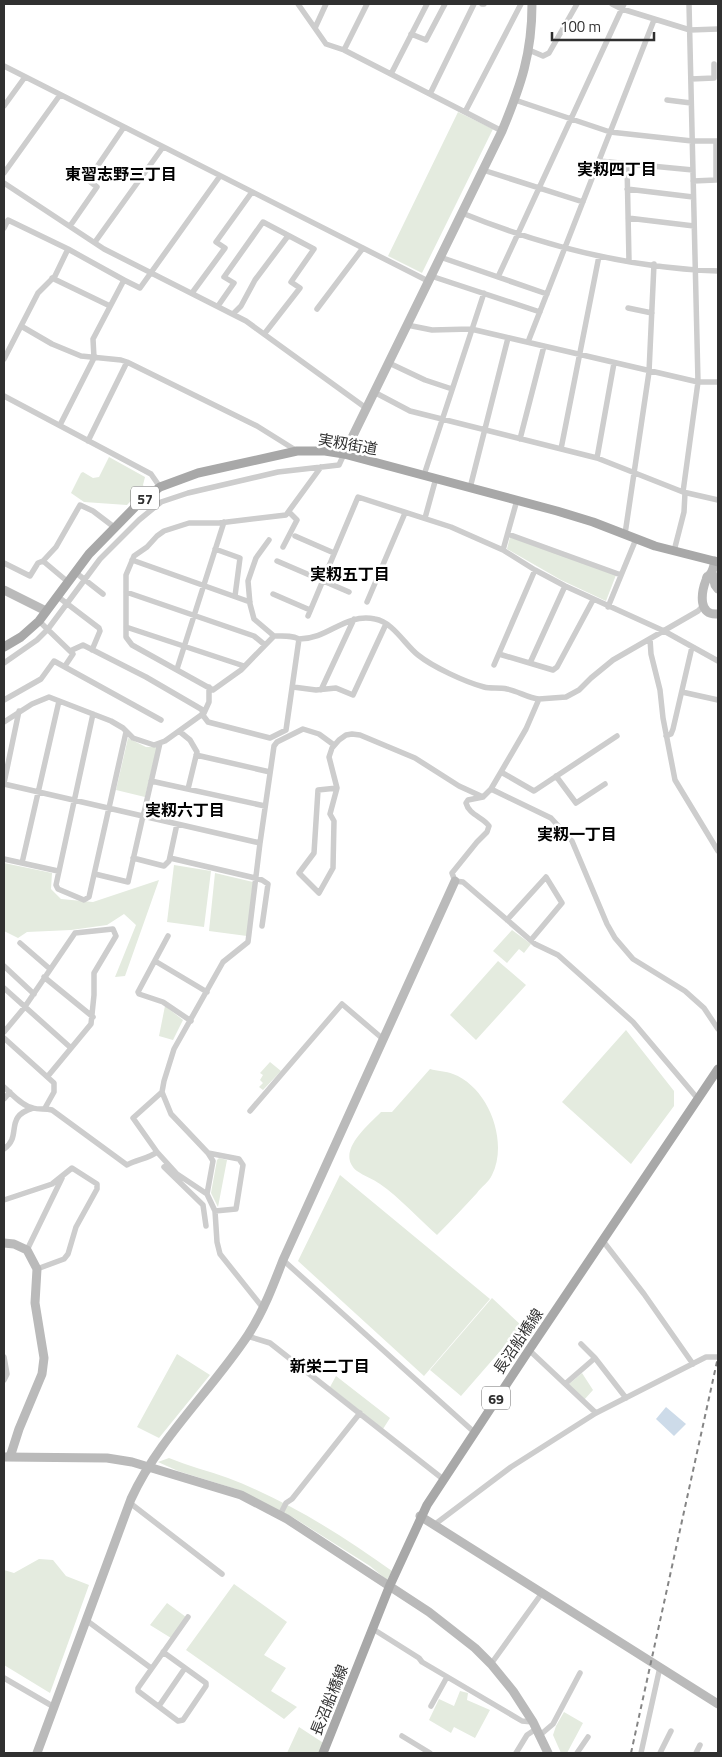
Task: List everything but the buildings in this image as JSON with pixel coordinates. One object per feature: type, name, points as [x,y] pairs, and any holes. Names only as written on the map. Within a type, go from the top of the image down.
[{"type":"main road","name":"実籾街道","points":[[4,647],[30,630],[39,621],[89,554],[138,504],[160,487],[198,473],[297,451],[325,451],[344,454],[436,478],[576,516],[636,539],[716,562]]},
{"type":"main road","name":"長沼船橋線","points":[[323,1753],[390,1585],[420,1516],[528,1350],[718,1069]]},
{"type":"street","points":[[298,4],[326,44],[344,50],[502,131]]},
{"type":"street","points":[[315,28],[326,4]]},
{"type":"street","points":[[344,50],[367,4]]},
{"type":"street","points":[[391,74],[427,4]]},
{"type":"street","points":[[411,34],[426,40],[445,4]]},
{"type":"street","points":[[430,94],[474,4]]},
{"type":"street","points":[[465,112],[521,4]]},
{"type":"street","points":[[4,663],[37,640],[48,629],[84,579],[108,551],[151,510],[165,500],[278,472],[340,465],[502,131],[520,88],[529,50],[532,4]]},
{"type":"street","points":[[529,50],[543,56],[549,53],[578,4]]},
{"type":"street","points":[[612,4],[654,20],[690,30],[718,29]]},
{"type":"street","points":[[674,551],[684,512],[684,492],[698,382],[689,4]]},
{"type":"street","points":[[498,277],[623,7]]},
{"type":"street","points":[[528,342],[654,20]]},
{"type":"street","points":[[691,79],[714,78],[714,64]]},
{"type":"street","points":[[4,66],[363,248],[430,279],[484,293],[540,312]]},
{"type":"street","points":[[4,106],[24,77]]},
{"type":"street","points":[[4,173],[60,95]]},
{"type":"street","points":[[515,100],[610,132],[692,141],[717,141],[716,180],[693,181]]},
{"type":"street","points":[[667,100],[692,103]]},
{"type":"street","points":[[70,226],[97,187],[88,180],[124,127]]},
{"type":"street","points":[[95,242],[163,147]]},
{"type":"street","points":[[599,160],[693,170]]},
{"type":"street","points":[[627,164],[629,261]]},
{"type":"street","points":[[482,170],[583,202]]},
{"type":"street","points":[[4,228],[8,220],[68,249],[140,288],[220,176]]},
{"type":"street","points":[[4,183],[104,249],[233,314],[265,334],[366,408]]},
{"type":"street","points":[[627,189],[693,197]]},
{"type":"street","points":[[192,293],[225,248],[216,242],[252,192]]},
{"type":"street","points":[[462,213],[517,234],[599,256],[695,270],[718,271]]},
{"type":"street","points":[[628,218],[694,226]]},
{"type":"street","points":[[218,306],[234,283],[224,277],[263,222],[314,249],[290,282],[300,288],[265,334]]},
{"type":"street","points":[[233,314],[241,306],[255,280],[288,236]]},
{"type":"street","points":[[317,309],[363,248]]},
{"type":"street","points":[[4,359],[38,293],[52,278],[68,249]]},
{"type":"street","points":[[561,449],[599,256]]},
{"type":"street","points":[[440,257],[547,294]]},
{"type":"street","points":[[625,534],[649,372],[654,264]]},
{"type":"street","points":[[52,278],[110,306]]},
{"type":"street","points":[[60,426],[94,358],[93,339],[124,280]]},
{"type":"street","points":[[424,475],[484,293]]},
{"type":"street","points":[[628,308],[652,313]]},
{"type":"street","points":[[408,325],[432,330],[471,330],[649,372],[698,382],[718,382]]},
{"type":"street","points":[[21,326],[52,344],[81,356],[127,362],[257,426],[297,451]]},
{"type":"street","points":[[470,488],[508,338]]},
{"type":"street","points":[[520,439],[544,346]]},
{"type":"street","points":[[88,440],[127,362]]},
{"type":"street","points":[[388,363],[425,380],[452,389]]},
{"type":"street","points":[[597,458],[614,363]]},
{"type":"street","points":[[374,392],[410,411],[597,458],[684,492],[718,500]]},
{"type":"street","points":[[4,396],[151,474],[160,487]]},
{"type":"street","points":[[322,467],[289,512],[280,517],[189,523],[164,531],[134,556],[126,576],[126,637],[132,645],[214,690],[244,666],[274,636],[284,635],[300,639],[316,638],[342,623],[364,617],[378,619],[386,624],[405,639],[418,655],[441,669],[482,687],[505,688],[539,699],[566,697],[580,690],[613,660],[698,612],[702,606],[701,601],[706,578],[712,572],[716,562]]},
{"type":"street","points":[[424,518],[436,478]]},
{"type":"street","points":[[273,594],[309,613],[358,497],[451,527],[503,550],[565,586],[664,631],[718,661]]},
{"type":"street","points":[[503,550],[517,500]]},
{"type":"street","points":[[4,563],[30,576],[38,563],[43,561],[56,547],[80,505],[93,511],[114,527]]},
{"type":"street","points":[[283,547],[297,520],[289,512]]},
{"type":"street","points":[[367,602],[405,513]]},
{"type":"street","points":[[176,669],[224,522]]},
{"type":"street","points":[[508,534],[621,574]]},
{"type":"street","points":[[295,536],[334,553]]},
{"type":"street","points":[[608,606],[636,539]]},
{"type":"street","points":[[269,540],[256,558],[248,581],[254,619],[274,636]]},
{"type":"street","points":[[215,549],[240,558],[235,596]]},
{"type":"street","points":[[132,560],[250,602]]},
{"type":"street","points":[[43,561],[68,582]]},
{"type":"street","points":[[277,561],[350,592]]},
{"type":"street","points":[[494,665],[535,570]]},
{"type":"street","points":[[75,572],[103,594]]},
{"type":"street","points":[[712,572],[718,589]]},
{"type":"street","points":[[530,663],[565,586]]},
{"type":"street","points":[[4,590],[46,611]]},
{"type":"street","points":[[126,592],[254,636],[265,645]]},
{"type":"street","points":[[57,596],[99,628],[100,631],[92,650]]},
{"type":"street","points":[[499,654],[553,670],[557,667],[593,600]]},
{"type":"street","points":[[702,606],[716,615]]},
{"type":"street","points":[[321,690],[354,619]]},
{"type":"street","points":[[39,621],[73,654],[65,666]]},
{"type":"street","points":[[293,687],[321,690],[336,688],[354,694],[386,624]]},
{"type":"street","points":[[126,627],[244,666]]},
{"type":"street","points":[[70,651],[83,645],[201,708],[208,722],[270,738],[288,728],[300,639]]},
{"type":"street","points":[[650,639],[651,654],[660,690],[666,736],[675,780],[718,851]]},
{"type":"street","points":[[666,736],[673,729],[692,647]]},
{"type":"street","points":[[4,700],[41,679],[54,661],[161,720]]},
{"type":"street","points":[[4,722],[32,704],[49,697],[111,721],[133,738],[150,744],[160,744],[203,713],[209,702],[209,687]]},
{"type":"street","points":[[682,692],[718,700]]},
{"type":"street","points":[[37,1753],[139,1482],[247,1336],[263,1308],[455,881],[452,873],[487,832],[489,826],[467,808],[466,803],[468,800],[483,797],[491,789],[526,729],[539,699]]},
{"type":"street","points":[[22,863],[59,700]]},
{"type":"street","points":[[20,711],[4,784],[260,843]]},
{"type":"street","points":[[93,714],[56,885],[58,889],[84,900],[89,897],[95,874],[126,732]]},
{"type":"street","points":[[207,1194],[213,1161],[171,1114],[162,1092],[164,1081],[174,1049],[223,962],[248,942],[272,751],[277,742],[303,729],[319,734],[334,746]]},
{"type":"street","points":[[179,732],[194,745],[197,752],[188,789]]},
{"type":"street","points":[[337,788],[318,790],[314,853],[299,873],[319,893],[333,868],[334,821],[330,814],[337,788],[329,757],[334,746],[346,735],[360,735],[415,758],[459,786],[483,797]]},
{"type":"street","points":[[273,736],[277,742]]},
{"type":"street","points":[[501,772],[534,791],[617,736]]},
{"type":"street","points":[[95,874],[128,882],[160,744]]},
{"type":"street","points":[[196,755],[270,772]]},
{"type":"street","points":[[556,776],[576,803],[605,784]]},
{"type":"street","points":[[151,781],[264,806]]},
{"type":"street","points":[[491,789],[551,818],[566,832],[572,841],[607,924],[615,938],[634,959],[692,997],[704,1008],[718,1029]]},
{"type":"street","points":[[133,858],[164,866],[170,858],[177,824]]},
{"type":"street","points":[[170,858],[268,884],[262,926]]},
{"type":"street","points":[[4,859],[58,870]]},
{"type":"street","points":[[507,920],[546,877],[562,903],[531,940]]},
{"type":"street","points":[[455,881],[463,882],[531,940],[558,955],[632,1022],[698,1099]]},
{"type":"street","points":[[4,1030],[24,1008],[75,933],[113,929],[116,936],[94,973],[91,1024],[48,1076]]},
{"type":"street","points":[[168,936],[139,989],[139,994],[162,1002],[191,1021]]},
{"type":"street","points":[[20,943],[50,969]]},
{"type":"street","points":[[154,961],[207,992]]},
{"type":"street","points":[[4,966],[34,994]]},
{"type":"street","points":[[44,977],[92,1017]]},
{"type":"street","points":[[4,988],[24,1008],[71,1048]]},
{"type":"street","points":[[250,1111],[342,1004],[383,1040]]},
{"type":"street","points":[[4,1038],[54,1082],[55,1088],[44,1108]]},
{"type":"street","points":[[4,1087],[25,1105],[33,1108]]},
{"type":"street","points":[[4,1099],[10,1092]]},
{"type":"street","points":[[162,1092],[133,1118],[157,1152],[177,1174],[207,1194],[215,1211],[220,1254],[263,1308]]},
{"type":"street","points":[[4,1149],[14,1135],[15,1120],[18,1116],[23,1111],[33,1108],[44,1108],[52,1110],[127,1165],[142,1157],[151,1157],[157,1152]]},
{"type":"street","points":[[208,1154],[239,1159],[243,1164],[236,1209],[215,1211]]},
{"type":"street","points":[[164,1167],[203,1205],[206,1226]]},
{"type":"street","points":[[4,1200],[47,1186],[72,1168],[97,1184],[97,1189],[76,1227],[68,1254],[64,1259],[37,1268]]},
{"type":"street","points":[[27,1250],[62,1176]]},
{"type":"street","points":[[603,1241],[644,1294],[693,1364]]},
{"type":"street","points":[[4,1243],[14,1244],[27,1250],[37,1268],[35,1304],[43,1346],[43,1368],[7,1457],[106,1458],[132,1462],[241,1495],[280,1515],[390,1585],[459,1634],[492,1664],[513,1691],[536,1729],[547,1753]]},
{"type":"street","points":[[283,1260],[474,1432]]},
{"type":"street","points":[[247,1336],[270,1343],[443,1479]]},
{"type":"street","points":[[581,1344],[595,1358],[626,1398]]},
{"type":"street","points":[[528,1350],[596,1413]]},
{"type":"street","points":[[4,1357],[7,1374],[4,1380]]},
{"type":"street","points":[[434,1525],[511,1467],[596,1413],[706,1357],[715,1357]]},
{"type":"street","points":[[565,1384],[595,1358]]},
{"type":"street","points":[[280,1515],[286,1503],[292,1499],[360,1413]]},
{"type":"street","points":[[130,1503],[222,1574]]},
{"type":"street","points":[[420,1516],[718,1704]]},
{"type":"street","points":[[492,1664],[542,1593]]},
{"type":"street","points":[[163,1652],[206,1683],[206,1686],[183,1720],[178,1721],[138,1691],[151,1668],[188,1616]]},
{"type":"street","points":[[86,1620],[151,1668]]},
{"type":"street","points":[[373,1629],[446,1677],[536,1729]]},
{"type":"street","points":[[641,1753],[660,1667]]},
{"type":"street","points":[[159,1706],[185,1668]]},
{"type":"street","points":[[516,1753],[527,1735],[536,1729],[553,1724],[580,1673]]},
{"type":"street","points":[[431,1706],[446,1677]]},
{"type":"street","points":[[4,1678],[54,1706]]},
{"type":"street","points":[[660,1753],[671,1732]]},
{"type":"street","points":[[402,1736],[430,1753]]},
{"type":"street","points":[[577,1753],[588,1737]]},
{"type":"street","points":[[696,1753],[700,1745]]},
{"type":"shaded area","points":[[458,112],[493,129],[422,273],[388,256]]},
{"type":"shaded area","points":[[109,457],[145,477],[144,487],[127,505],[84,502],[71,493],[81,473],[83,472],[93,478],[99,477]]},
{"type":"shaded area","points":[[510,537],[616,575],[606,601],[561,580],[507,549]]},
{"type":"shaded area","points":[[128,738],[146,747],[157,747],[145,797],[116,790]]},
{"type":"shaded area","points":[[4,863],[52,873],[51,889],[61,899],[93,902],[159,880],[125,976],[115,977],[136,925],[124,914],[107,925],[71,930],[27,932],[18,938],[4,931]]},
{"type":"shaded area","points":[[174,865],[211,871],[204,927],[167,922]]},
{"type":"shaded area","points":[[215,873],[253,882],[247,936],[209,931]]},
{"type":"shaded area","points":[[512,930],[531,944],[524,953],[519,949],[507,963],[493,951]]},
{"type":"shaded area","points":[[498,961],[526,985],[476,1040],[450,1015]]},
{"type":"shaded area","points":[[165,1006],[183,1020],[173,1040],[159,1036]]},
{"type":"shaded area","points":[[626,1030],[674,1091],[674,1106],[631,1164],[562,1102]]},
{"type":"shaded area","points":[[270,1062],[281,1071],[263,1090],[259,1087],[263,1083],[260,1080],[263,1075],[260,1073]]},
{"type":"shaded area","points":[[430,1069],[453,1074],[476,1090],[492,1117],[498,1147],[497,1161],[491,1178],[437,1235],[387,1189],[357,1171],[351,1164],[349,1156],[351,1147],[362,1131],[381,1112],[392,1112]]},
{"type":"shaded area","points":[[219,1158],[227,1160],[218,1207],[211,1193],[217,1160]]},
{"type":"shaded area","points":[[340,1175],[490,1299],[424,1376],[298,1261]]},
{"type":"shaded area","points":[[492,1298],[522,1326],[461,1396],[430,1370]]},
{"type":"shaded area","points":[[177,1354],[210,1375],[159,1438],[137,1427]]},
{"type":"shaded area","points":[[582,1373],[593,1390],[584,1400],[568,1385]]},
{"type":"shaded area","points":[[336,1376],[390,1418],[383,1429],[330,1387]]},
{"type":"shaded area","points":[[169,1458],[228,1478],[271,1497],[313,1519],[392,1571],[387,1580],[370,1566],[294,1518],[236,1489],[178,1471],[158,1462]]},
{"type":"shaded area","points":[[39,1559],[53,1560],[66,1576],[89,1585],[50,1693],[4,1665],[4,1570],[14,1573]]},
{"type":"shaded area","points":[[234,1584],[287,1622],[264,1655],[286,1668],[271,1691],[297,1707],[284,1719],[186,1650]]},
{"type":"shaded area","points":[[167,1603],[186,1617],[171,1638],[150,1625]]},
{"type":"shaded area","points":[[460,1691],[468,1693],[467,1700],[490,1710],[475,1738],[454,1727],[451,1733],[429,1720],[439,1699],[454,1706]]},
{"type":"shaded area","points":[[564,1712],[583,1723],[567,1753],[561,1753],[553,1735]]},
{"type":"shaded area","points":[[299,1727],[325,1744],[322,1753],[287,1753]]},
{"type":"water","points":[[666,1407],[686,1424],[674,1436],[656,1419]]},
{"type":"railway","points":[[631,1753],[718,1357]]},
{"type":"district","name":"実籾四丁目","points":[[617,169]]},
{"type":"district","name":"東習志野三丁目","points":[[121,174]]},
{"type":"district","name":"実籾五丁目","points":[[350,574]]},
{"type":"district","name":"実籾六丁目","points":[[185,810]]},
{"type":"district","name":"実籾一丁目","points":[[577,834]]},
{"type":"district","name":"新栄二丁目","points":[[330,1366]]}]
